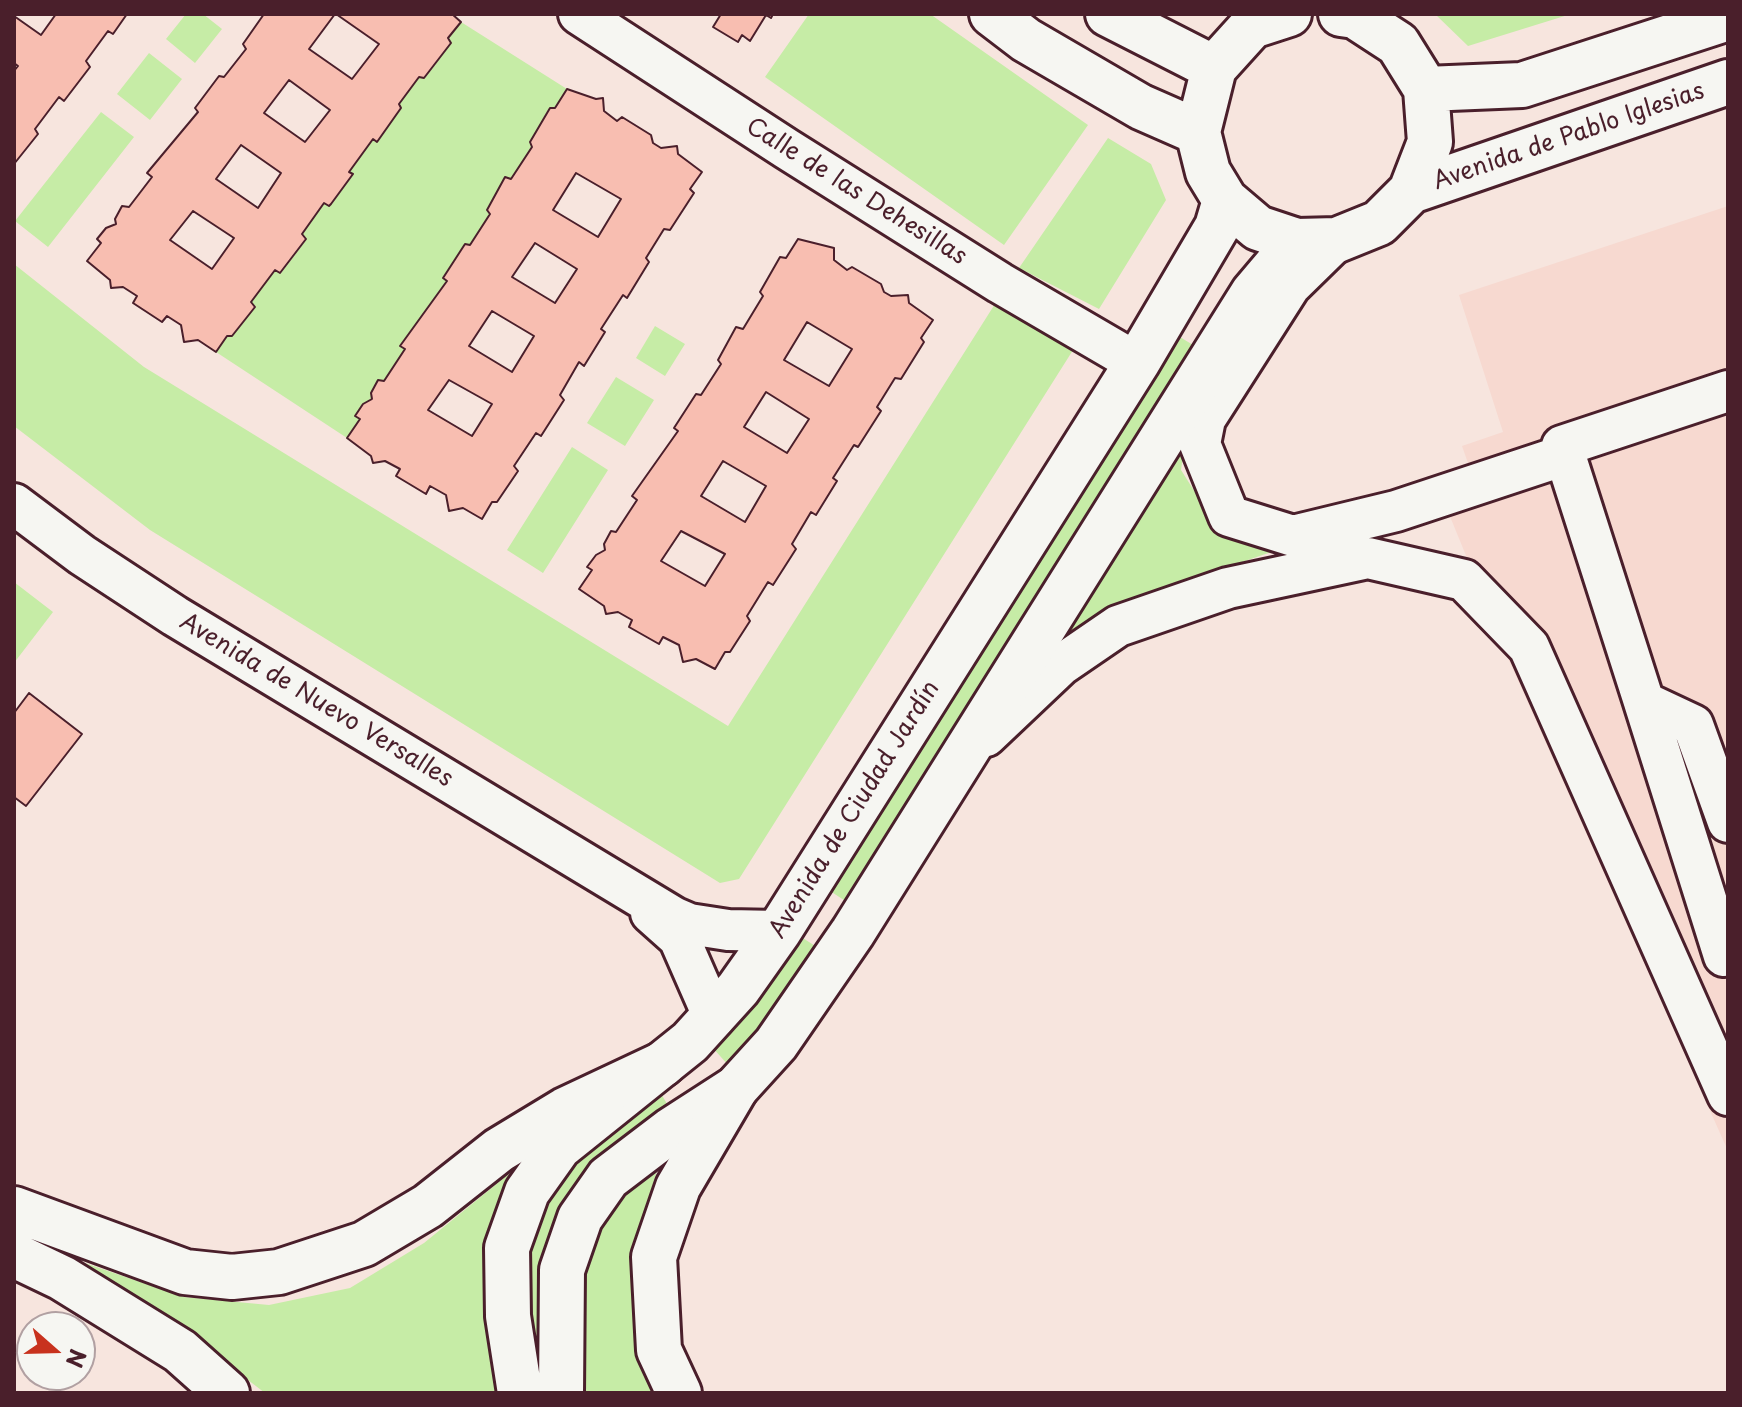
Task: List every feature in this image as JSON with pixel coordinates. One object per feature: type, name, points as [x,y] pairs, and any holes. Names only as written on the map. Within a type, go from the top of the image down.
[{"type":"main road","points":[[992,14],[1026,40],[1141,107],[1198,132]]},
{"type":"main road","points":[[1108,14],[1214,68]]},
{"type":"main road","points":[[1289,14],[1252,26],[1214,68],[1198,132],[1208,172],[1225,200],[1258,228],[1317,240]]},
{"type":"main road","points":[[679,1393],[659,1350],[654,1257],[678,1187],[736,1088],[776,1044],[853,932],[1253,293],[1317,240],[1379,223],[1411,191],[1430,142],[1426,89],[1398,44],[1355,16],[1341,14]]},
{"type":"main road","points":[[1426,89],[1522,85],[1728,18]]},
{"type":"main road","name":"Avenida de Pablo Iglesias","points":[[1411,191],[1728,82]]},
{"type":"main road","name":"Avenida de Ciudad Jardín","points":[[520,1393],[508,1316],[507,1248],[527,1192],[559,1147],[690,1042],[714,1018],[779,931],[1137,363],[1217,227],[1225,200]]},
{"type":"main road","points":[[14,1209],[185,1272],[232,1277],[279,1272],[364,1244],[428,1206],[499,1150],[565,1110],[663,1064]]},
{"type":"main road","points":[[561,1393],[562,1270],[580,1218],[608,1178],[671,1130],[736,1088]]},
{"type":"main road","points":[[14,1255],[62,1278],[180,1351],[227,1393]]},
{"type":"street","name":"Calle de las Dehesillas","points":[[579,14],[920,233],[1137,363]]},
{"type":"street","points":[[1317,240],[1205,419],[1200,444],[1229,516],[1293,536],[1396,511],[1728,391]]},
{"type":"street","points":[[1564,450],[1724,956]]},
{"type":"street","name":"Avenida de Nuevo Versalles","points":[[14,504],[82,555],[175,616],[689,924],[728,930],[779,931]]},
{"type":"street","points":[[960,761],[1061,665],[1118,626],[1342,545],[1396,511]]},
{"type":"street","points":[[1228,588],[1368,558],[1464,580],[1529,647],[1728,1095]]},
{"type":"street","points":[[1644,702],[1693,725],[1728,822]]},
{"type":"street","name":"Avenida de Nuevo Versalles","points":[[625,888],[679,938],[714,1018]]},
{"type":"shaded area","points":[[1728,206],[1728,1151],[1508,658],[1433,475],[1468,463],[1462,446],[1503,432],[1459,295]]},
{"type":"green space","points":[[186,14],[203,14],[222,29],[195,63],[166,39]]},
{"type":"green space","points":[[809,14],[930,14],[1088,125],[1004,245],[765,77]]},
{"type":"green space","points":[[1435,14],[1571,14],[1468,46]]},
{"type":"green space","points":[[461,22],[567,89],[555,108],[549,108],[530,142],[532,147],[511,179],[505,178],[487,209],[490,214],[470,245],[465,244],[443,277],[447,281],[400,346],[405,349],[372,399],[363,404],[355,415],[360,419],[347,438],[216,352],[254,307],[251,302],[275,270],[281,273],[306,240],[302,234],[324,203],[332,204],[352,175],[349,172],[373,139],[377,142],[419,77],[425,78],[451,43],[448,38]]},
{"type":"green space","points":[[149,53],[182,79],[150,120],[117,94]]},
{"type":"green space","points":[[101,112],[134,137],[48,247],[15,221]]},
{"type":"green space","points":[[1108,138],[1151,164],[1166,200],[1099,309],[1019,268]]},
{"type":"green space","points":[[14,264],[144,367],[728,726],[1000,296],[1080,339],[739,879],[720,883],[150,530],[14,426]]},
{"type":"green space","points":[[655,326],[685,344],[665,376],[636,358]]},
{"type":"green space","points":[[1175,334],[1198,348],[850,904],[827,889]]},
{"type":"green space","points":[[616,377],[654,400],[625,446],[587,423]]},
{"type":"green space","points":[[1185,441],[1181,470],[1200,500],[1229,528],[1283,548],[1134,599],[1055,649]]},
{"type":"green space","points":[[572,447],[608,470],[543,573],[507,550]]},
{"type":"green space","points":[[14,582],[53,612],[14,663]]},
{"type":"green space","points":[[798,935],[820,949],[790,998],[729,1066],[712,1047]]},
{"type":"green space","points":[[660,1092],[673,1114],[591,1179],[547,1393],[536,1393],[519,1280],[530,1224],[580,1151]]},
{"type":"green space","points":[[662,1154],[641,1224],[635,1325],[654,1393],[577,1393],[577,1268],[589,1227]]},
{"type":"green space","points":[[526,1160],[508,1393],[265,1393],[159,1312],[47,1250],[184,1297],[269,1305],[350,1288],[424,1243]]},
{"type":"building","points":[[56,14],[127,14],[113,34],[108,31],[86,61],[90,67],[64,101],[59,97],[35,129],[38,134],[14,164],[14,71],[18,66],[14,63],[14,16],[41,35]]},
{"type":"building","points":[[264,14],[335,14],[309,49],[352,79],[379,44],[336,14],[452,14],[461,22],[448,38],[451,43],[424,78],[419,77],[377,142],[373,139],[349,172],[353,174],[331,204],[324,203],[302,234],[306,239],[280,273],[275,270],[251,302],[255,307],[216,352],[198,340],[184,342],[181,325],[167,316],[162,322],[133,303],[137,296],[123,287],[111,288],[110,280],[87,261],[101,243],[97,239],[106,228],[116,224],[115,219],[122,206],[129,207],[152,177],[147,173],[198,112],[195,108],[219,76],[224,77],[246,49],[243,44]],"holes":[[[289,80],[330,110],[305,142],[264,113]],[[241,145],[281,173],[258,208],[216,179]],[[193,211],[234,238],[212,269],[170,240]]]},
{"type":"building","points":[[721,14],[773,14],[771,18],[766,15],[750,41],[742,35],[738,42],[713,27]]},
{"type":"building","points":[[567,89],[596,99],[603,98],[604,111],[617,121],[622,117],[651,135],[653,143],[661,148],[677,146],[678,154],[702,172],[690,189],[694,193],[670,230],[664,229],[646,258],[649,262],[627,298],[623,295],[601,329],[605,332],[584,366],[579,362],[560,395],[564,400],[541,436],[536,433],[514,466],[518,471],[482,519],[463,508],[449,511],[446,495],[430,486],[426,494],[396,476],[400,469],[385,461],[373,463],[371,456],[347,438],[360,419],[355,416],[363,404],[372,399],[371,393],[378,380],[384,381],[405,349],[400,346],[447,281],[443,278],[490,214],[487,210],[505,177],[511,179],[532,147],[530,142],[550,108],[555,108]],"holes":[[[576,173],[621,199],[598,237],[553,210]],[[535,243],[577,269],[555,303],[512,277]],[[492,311],[534,336],[512,372],[469,346]],[[449,380],[492,404],[472,436],[428,410]]]},
{"type":"building","points":[[798,239],[834,248],[834,260],[847,270],[852,267],[881,284],[884,292],[891,296],[908,295],[909,303],[933,320],[921,338],[924,342],[901,379],[895,378],[877,407],[881,411],[833,478],[837,481],[816,515],[811,512],[792,544],[796,549],[773,585],[768,582],[747,616],[750,621],[715,669],[696,659],[683,662],[679,645],[663,637],[659,644],[629,627],[632,620],[618,612],[606,614],[604,606],[579,589],[592,570],[587,567],[596,555],[605,550],[604,544],[611,531],[616,532],[637,500],[632,496],[678,431],[674,428],[721,364],[718,360],[736,327],[743,329],[763,296],[760,292],[780,257],[786,258]],"holes":[[[807,322],[852,349],[829,386],[784,360]],[[766,392],[809,419],[787,453],[744,427]],[[723,461],[766,486],[745,522],[701,496]],[[681,531],[725,554],[705,586],[661,561]]]},
{"type":"building","points":[[29,693],[82,734],[26,806],[14,797],[14,713]]}]
